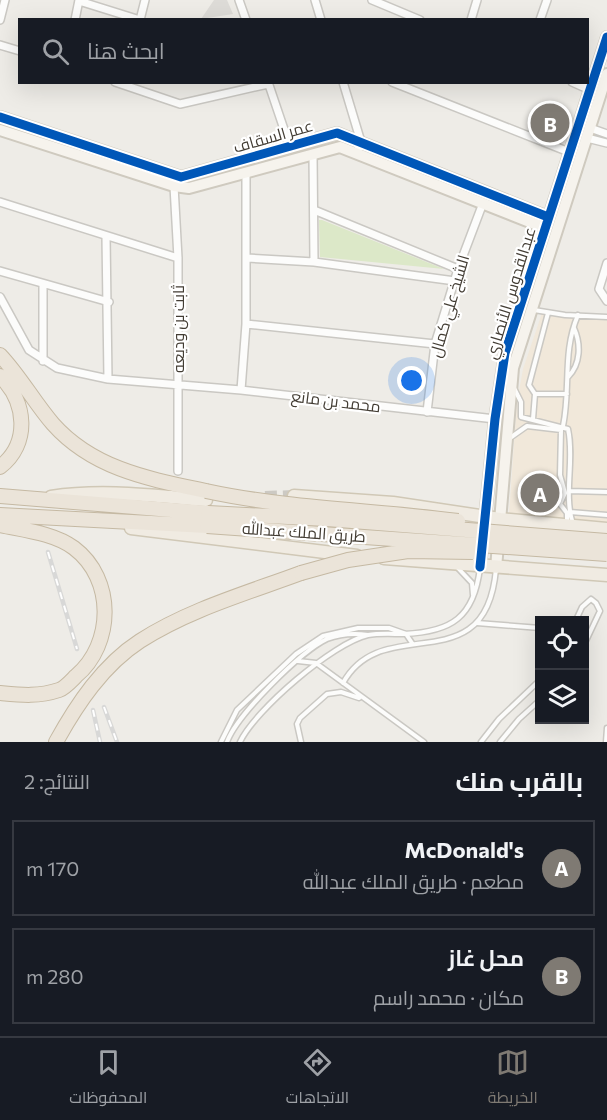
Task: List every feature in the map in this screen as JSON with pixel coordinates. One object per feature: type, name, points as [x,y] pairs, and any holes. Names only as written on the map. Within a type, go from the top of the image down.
[{"type":"highway","points":[[0,355],[56,427],[88,454],[206,507],[327,519],[606,532]]},
{"type":"highway","points":[[0,376],[17,402],[22,423],[20,439],[13,457],[0,468]]},
{"type":"highway","name":"طريق الملك عبدالله","points":[[0,496],[206,507],[607,554]]},
{"type":"highway","points":[[206,507],[262,503],[392,513],[569,531]]},
{"type":"highway","name":"طريق الملك عبدالله","points":[[0,515],[55,518],[206,507]]},
{"type":"highway","points":[[0,525],[48,536],[74,548],[96,572],[105,603],[102,640],[86,668],[61,689],[32,697],[0,693]]},
{"type":"highway","points":[[56,742],[76,706],[113,663],[139,642],[167,626],[300,573],[348,560],[408,551],[592,553]]},
{"type":"main road","points":[[294,496],[393,503],[569,531]]},
{"type":"main road","points":[[55,518],[338,554],[480,567],[607,575]]},
{"type":"street","points":[[0,20],[5,0]]},
{"type":"street","points":[[140,18],[145,0]]},
{"type":"street","points":[[239,0],[245,18]]},
{"type":"street","points":[[315,0],[320,18]]},
{"type":"street","points":[[372,0],[415,18]]},
{"type":"street","points":[[472,18],[477,0]]},
{"type":"street","points":[[541,18],[547,0]]},
{"type":"street","points":[[75,18],[79,1],[134,18]]},
{"type":"street","name":"عبدالقدوس الأنصاري","points":[[480,567],[495,419],[505,353],[607,36]]},
{"type":"street","points":[[0,45],[18,50]]},
{"type":"street","name":"عبدالقدوس الأنصاري","points":[[496,568],[510,379],[607,74]]},
{"type":"street","points":[[121,84],[180,104],[264,84]]},
{"type":"street","points":[[268,84],[290,147]]},
{"type":"street","points":[[343,84],[359,147]]},
{"type":"street","points":[[397,84],[569,152]]},
{"type":"street","points":[[576,84],[590,90]]},
{"type":"street","name":"عمر السقاف","points":[[0,117],[181,177],[337,133],[359,147],[483,203],[547,222]]},
{"type":"street","name":"عمر السقاف","points":[[0,130],[174,186],[189,188],[339,147],[359,147],[547,222]]},
{"type":"street","points":[[588,133],[607,134]]},
{"type":"street","points":[[588,133],[607,143]]},
{"type":"street","points":[[313,154],[314,262]]},
{"type":"street","points":[[241,390],[246,324],[246,173]]},
{"type":"street","name":"ثابت بن وديعه","points":[[174,186],[178,258],[178,471]]},
{"type":"street","points":[[0,202],[178,258]]},
{"type":"street","name":"الشيخ علي كمال","points":[[427,412],[435,344],[458,269],[483,203]]},
{"type":"street","points":[[314,210],[458,269]]},
{"type":"street","points":[[106,236],[109,302],[108,379]]},
{"type":"street","points":[[247,258],[314,262],[455,281]]},
{"type":"street","points":[[607,263],[599,289],[607,301]]},
{"type":"street","points":[[0,271],[109,302]]},
{"type":"street","points":[[43,284],[43,362]]},
{"type":"street","points":[[0,297],[29,350],[43,362]]},
{"type":"street","points":[[246,324],[435,344]]},
{"type":"street","name":"محمد بن مانع","points":[[43,362],[57,368],[108,379],[241,390],[495,419]]},
{"type":"lane","points":[[532,310],[607,317]]},
{"type":"lane","points":[[533,419],[535,394],[529,385],[548,313]]},
{"type":"lane","points":[[563,426],[567,407],[568,350],[578,315]]},
{"type":"lane","points":[[568,377],[574,370],[579,343],[573,326]]},
{"type":"lane","points":[[510,379],[520,398],[521,417],[568,429],[571,450],[569,531]]},
{"type":"lane","points":[[535,394],[567,394]]},
{"type":"lane","points":[[506,443],[519,429],[527,426],[561,430],[560,475],[565,493],[560,504],[567,513],[569,531]]},
{"type":"lane","points":[[569,492],[607,492]]},
{"type":"lane","points":[[570,512],[607,515]]},
{"type":"lane","points":[[452,563],[465,573],[472,583],[474,597]]},
{"type":"lane","points":[[227,742],[232,729],[244,714],[298,661],[327,639],[357,633],[369,635],[428,632],[451,624],[468,610],[474,597],[480,567]]},
{"type":"lane","points":[[343,683],[349,672],[366,659],[393,647],[452,639],[477,623],[490,603],[496,568]]},
{"type":"lane","points":[[578,616],[585,602],[591,599],[597,603],[600,611],[589,636]]},
{"type":"lane","points":[[477,623],[535,628]]},
{"type":"lane","points":[[221,742],[237,710],[296,654],[323,636],[372,627],[389,627],[406,634],[412,643]]},
{"type":"lane","points":[[242,740],[259,717],[316,663],[341,645],[369,635]]},
{"type":"lane","points":[[298,661],[316,663],[424,742]]},
{"type":"lane","points":[[481,742],[499,719],[535,685]]},
{"type":"lane","points":[[301,742],[297,724],[300,718],[327,694],[341,692],[366,701]]},
{"type":"lane","points":[[500,742],[519,719],[535,705]]},
{"type":"lane","points":[[606,742],[607,728]]},
{"type":"shaded area","points":[[214,0],[227,0],[233,14],[207,18],[202,18]]},
{"type":"shaded area","points":[[542,313],[607,316],[607,525],[509,514],[517,402],[523,369]]},
{"type":"green space","points":[[319,220],[322,220],[444,269],[320,257]]},
{"type":"tunnel","points":[[265,497],[294,496]]},
{"type":"railway","points":[[48,552],[77,649]]},
{"type":"railway","points":[[104,707],[117,742]]},
{"type":"railway","points":[[93,710],[100,742]]},
{"type":"cycle path","points":[[480,567],[495,419],[505,353],[607,37]]},
{"type":"cycle path","points":[[0,117],[181,177],[337,133],[548,217]]},
{"type":"place","name":"محل غاز","points":[[550,123]]},
{"type":"place","name":"McDonald's","points":[[540,493]]}]
